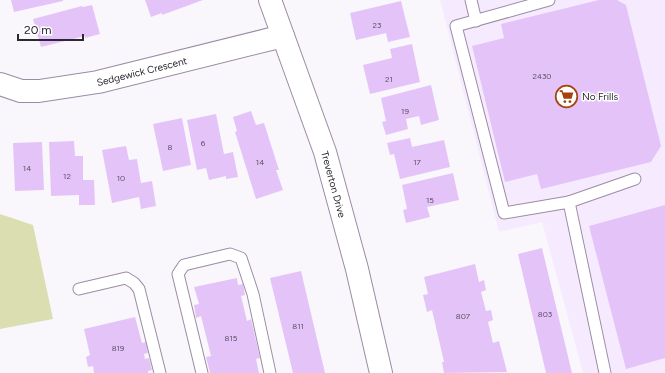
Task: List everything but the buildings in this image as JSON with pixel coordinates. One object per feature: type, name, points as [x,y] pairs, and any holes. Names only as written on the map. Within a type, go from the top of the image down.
[{"type":"street","name":"Treverton Drive","points":[[270,0],[325,152],[357,269],[381,373]]},
{"type":"street","name":"Sedgewick Crescent","points":[[0,84],[21,90],[39,92],[90,83],[283,36]]},
{"type":"lane","points":[[471,0],[476,21]]},
{"type":"lane","points":[[549,0],[456,26],[504,213],[569,202],[635,179]]},
{"type":"lane","points":[[569,202],[605,373]]},
{"type":"lane","points":[[202,373],[178,274],[184,265],[230,254],[241,258],[253,294],[270,373]]},
{"type":"lane","points":[[78,289],[126,278],[134,283],[139,289],[160,373]]},
{"type":"shaded area","points":[[440,0],[665,0],[665,373],[583,373],[542,222],[499,232]]},
{"type":"green space","points":[[0,214],[33,225],[53,319],[0,329]]},
{"type":"place","name":"No Frills","points":[[566,96]]}]
